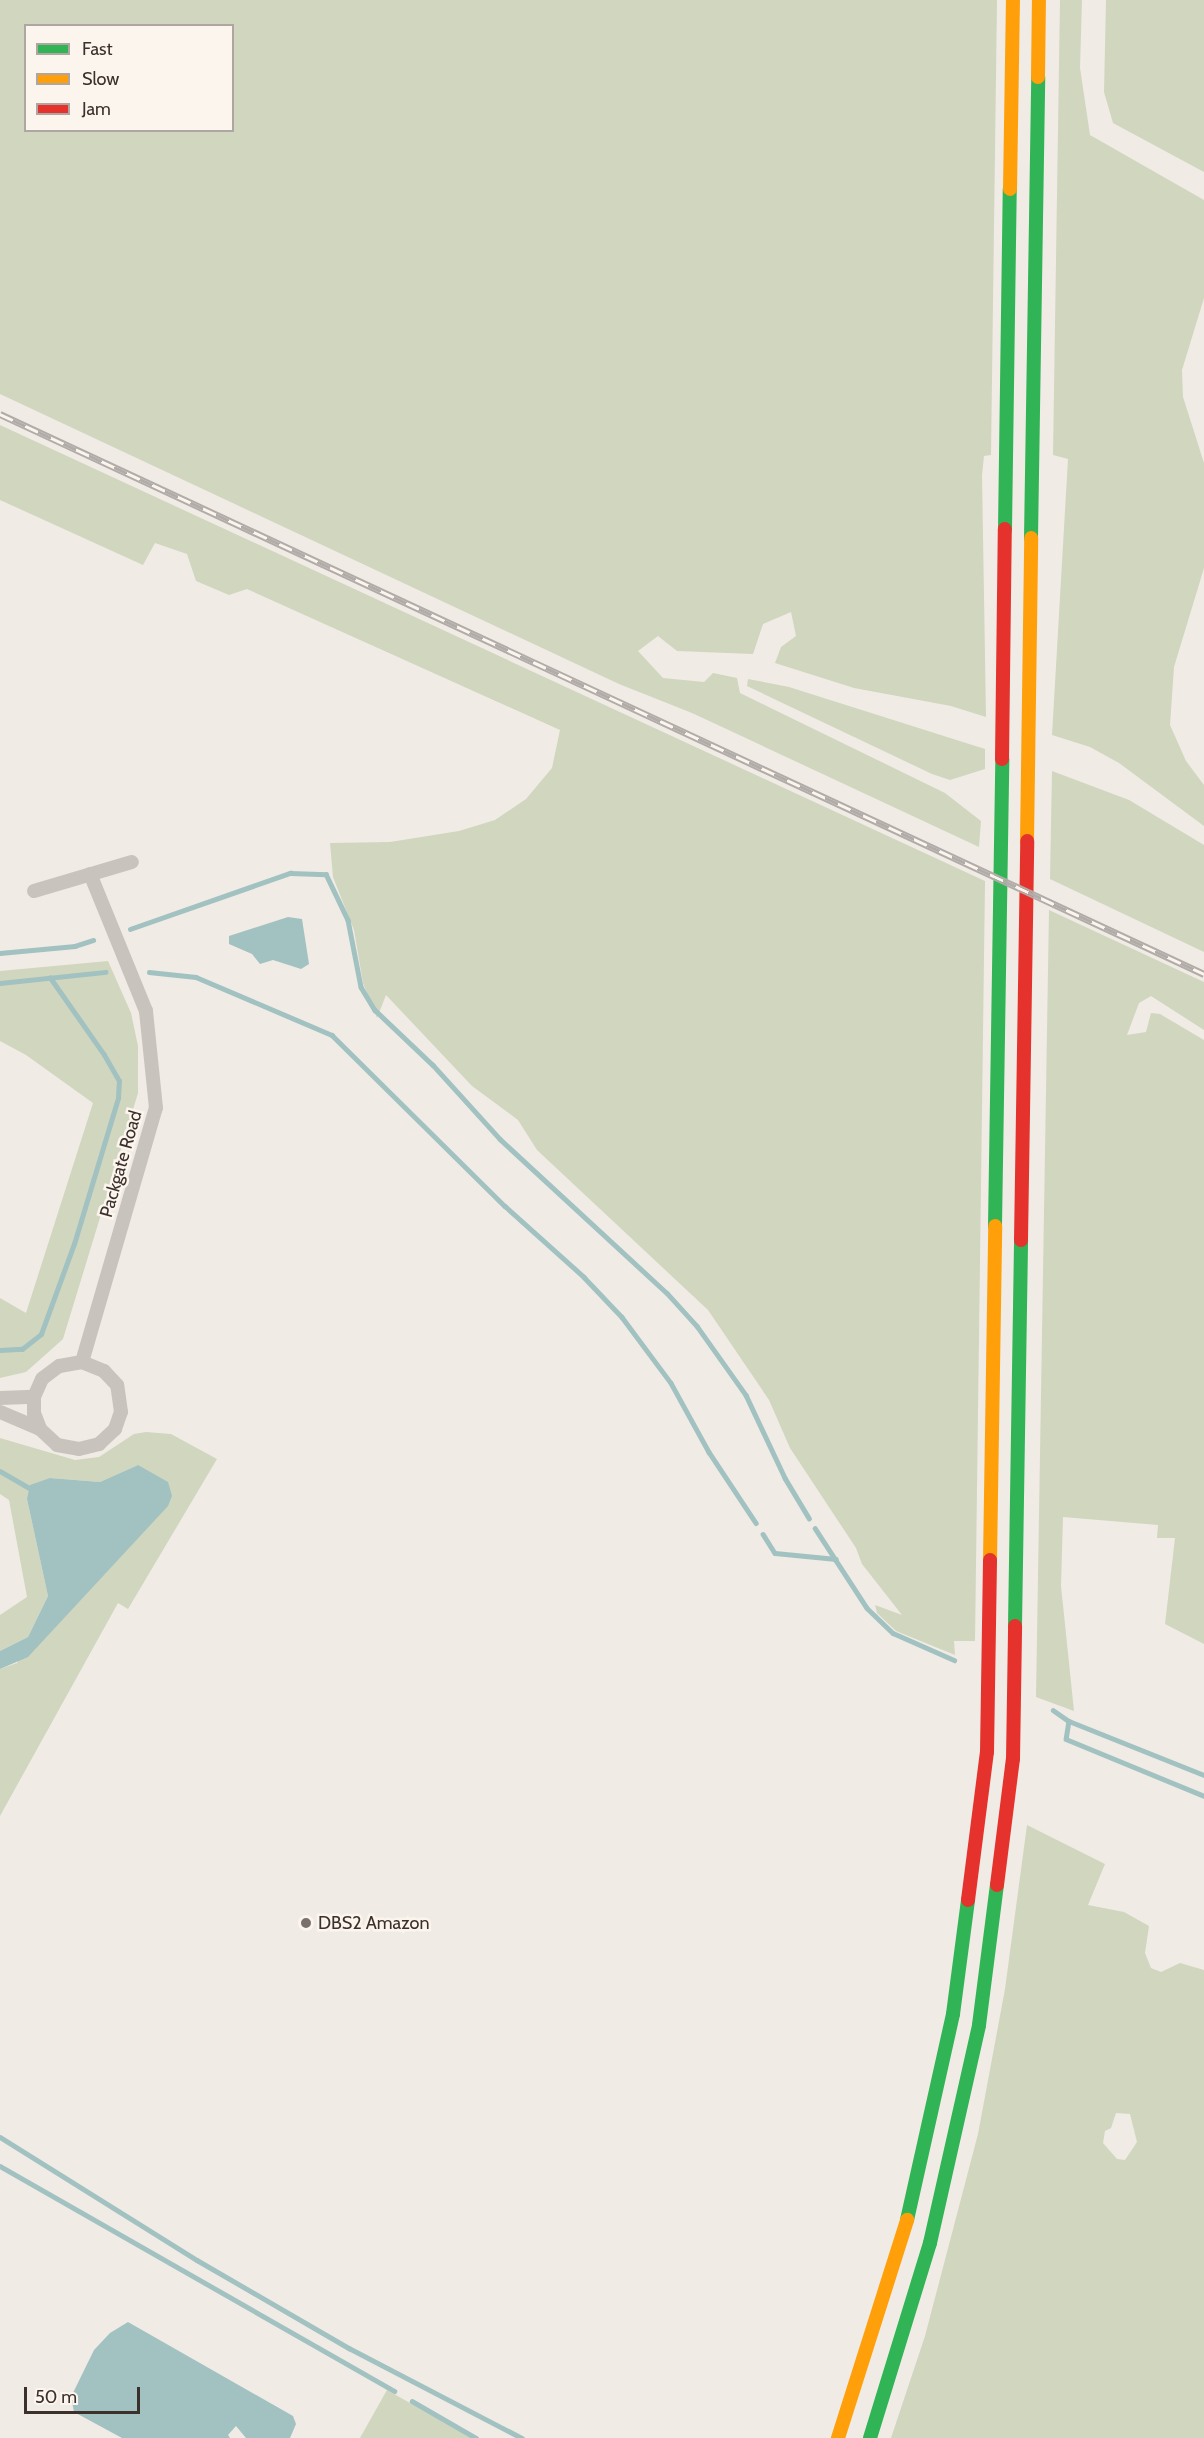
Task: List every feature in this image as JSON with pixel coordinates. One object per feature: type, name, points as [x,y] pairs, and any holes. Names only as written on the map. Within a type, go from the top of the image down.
[{"type":"highway","points":[[838,2438],[904,2232],[953,2014],[987,1752],[1013,0]]},
{"type":"highway","points":[[870,2438],[930,2243],[979,2025],[1013,1759],[1039,0]]},
{"type":"street","points":[[34,891],[132,861]]},
{"type":"street","name":"Packgate Road","points":[[82,1362],[156,1108],[146,1011],[90,874]]},
{"type":"street","points":[[0,1412],[40,1429],[57,1445],[79,1449],[99,1444],[115,1429],[121,1412],[117,1385],[104,1371],[82,1362],[59,1366],[42,1379],[34,1396],[34,1413],[40,1429]]},
{"type":"street","points":[[0,1398],[34,1396]]},
{"type":"green space","points":[[0,0],[997,0],[991,455],[984,456],[982,475],[986,717],[951,706],[854,688],[775,663],[781,647],[796,636],[791,612],[763,624],[753,654],[677,651],[658,636],[638,651],[663,678],[704,682],[713,673],[737,678],[740,693],[945,793],[981,821],[979,847],[692,713],[619,684],[0,394]]},
{"type":"green space","points":[[1060,0],[1082,0],[1080,68],[1090,135],[1204,200],[1204,298],[1182,370],[1183,397],[1204,463],[1204,568],[1174,667],[1170,725],[1186,761],[1204,785],[1204,826],[1119,763],[1090,747],[1052,735],[1068,459],[1053,455]]},
{"type":"green space","points":[[1106,0],[1204,0],[1204,172],[1113,123],[1104,92]]},
{"type":"green space","points":[[0,425],[985,881],[975,1641],[954,1641],[955,1655],[896,1631],[877,1613],[875,1605],[902,1615],[862,1564],[856,1548],[790,1448],[769,1400],[708,1310],[537,1150],[518,1120],[472,1086],[386,995],[377,1018],[363,983],[354,930],[333,877],[330,843],[390,842],[459,831],[495,820],[526,799],[552,768],[560,730],[247,589],[229,595],[196,581],[187,554],[155,543],[143,565],[0,500]]},
{"type":"green space","points":[[748,679],[789,687],[985,749],[985,769],[950,780],[932,774],[747,686]]},
{"type":"green space","points":[[1052,771],[1129,800],[1204,845],[1204,952],[1050,879]]},
{"type":"green space","points":[[1049,910],[1204,982],[1204,1030],[1151,996],[1139,1003],[1127,1035],[1146,1032],[1151,1013],[1160,1014],[1204,1040],[1204,1644],[1165,1624],[1175,1538],[1157,1538],[1158,1525],[1063,1517],[1061,1586],[1074,1711],[1036,1697]]},
{"type":"green space","points":[[108,961],[131,1013],[138,1046],[138,1093],[63,1339],[26,1372],[0,1378],[0,1298],[26,1313],[93,1103],[26,1055],[0,1041],[0,971]]},
{"type":"green space","points":[[146,1432],[171,1434],[217,1459],[128,1609],[118,1603],[0,1816],[0,1669],[17,1663],[138,1465],[100,1482],[50,1478],[27,1499],[48,1596],[28,1637],[0,1651],[0,1615],[27,1597],[9,1500],[0,1494],[0,1438],[75,1460],[99,1457],[134,1434]]},
{"type":"green space","points":[[1027,1825],[1105,1864],[1088,1905],[1124,1912],[1149,1926],[1145,1953],[1151,1968],[1161,1972],[1180,1963],[1204,1970],[1204,2438],[891,2438],[925,2336],[978,2134],[1005,1989]],"holes":[[[1116,2113],[1130,2114],[1137,2142],[1125,2160],[1117,2159],[1103,2143],[1105,2131],[1111,2128]]]},
{"type":"green space","points":[[387,2390],[472,2438],[360,2438]]},
{"type":"water","points":[[288,917],[302,919],[309,964],[301,969],[273,960],[260,964],[252,954],[229,944],[229,936]]},
{"type":"water","points":[[138,1465],[168,1482],[172,1496],[168,1506],[28,1657],[0,1669],[0,1651],[28,1637],[48,1596],[27,1499],[30,1485],[50,1478],[100,1482]]},
{"type":"water","points":[[128,2322],[293,2416],[296,2424],[290,2438],[246,2438],[236,2426],[228,2435],[230,2438],[122,2438],[74,2412],[71,2397],[94,2350],[110,2333]]},
{"type":"waterway","points":[[130,929],[290,873],[326,874],[348,920],[361,987],[375,1010],[433,1065],[500,1139],[667,1293],[697,1326],[746,1395],[785,1478],[809,1518]]},
{"type":"waterway","points":[[0,953],[75,946],[93,940]]},
{"type":"waterway","points":[[0,983],[105,972]]},
{"type":"waterway","points":[[149,972],[196,977],[332,1035],[505,1206],[584,1277],[622,1317],[671,1383],[709,1452],[756,1523]]},
{"type":"waterway","points":[[0,1350],[22,1349],[41,1334],[74,1244],[118,1098],[119,1081],[104,1055],[50,978]]},
{"type":"waterway","points":[[0,1471],[29,1488]]},
{"type":"waterway","points":[[815,1528],[867,1608],[893,1633],[954,1660]]},
{"type":"waterway","points":[[763,1534],[775,1553],[836,1559]]},
{"type":"waterway","points":[[1053,1710],[1069,1721],[1204,1775]]},
{"type":"waterway","points":[[1069,1721],[1066,1739],[1204,1796]]},
{"type":"waterway","points":[[0,2137],[197,2260],[349,2348],[522,2438]]},
{"type":"waterway","points":[[0,2166],[394,2391]]},
{"type":"waterway","points":[[412,2401],[476,2438]]},
{"type":"railway","points":[[0,414],[1204,974]]},
{"type":"traffic: fast","points":[[1031,538],[1038,77]]},
{"type":"traffic: fast","points":[[1005,529],[1010,189]]},
{"type":"traffic: fast","points":[[995,1226],[1002,759]]},
{"type":"traffic: fast","points":[[1015,1626],[1021,1240]]},
{"type":"traffic: fast","points":[[870,2438],[930,2243],[979,2025],[997,1885]]},
{"type":"traffic: fast","points":[[907,2220],[953,2014],[968,1900]]},
{"type":"traffic: slow","points":[[1010,189],[1013,0]]},
{"type":"traffic: slow","points":[[1038,77],[1039,0]]},
{"type":"traffic: slow","points":[[1027,841],[1031,538]]},
{"type":"traffic: slow","points":[[990,1560],[995,1226]]},
{"type":"traffic: slow","points":[[838,2438],[907,2220]]},
{"type":"traffic: jam","points":[[1002,759],[1005,529]]},
{"type":"traffic: jam","points":[[1021,1240],[1027,841]]},
{"type":"traffic: jam","points":[[968,1900],[987,1752],[990,1560]]},
{"type":"traffic: jam","points":[[997,1885],[1013,1759],[1015,1626]]},
{"type":"place","name":"DBS2 Amazon","points":[[306,1923]]}]
